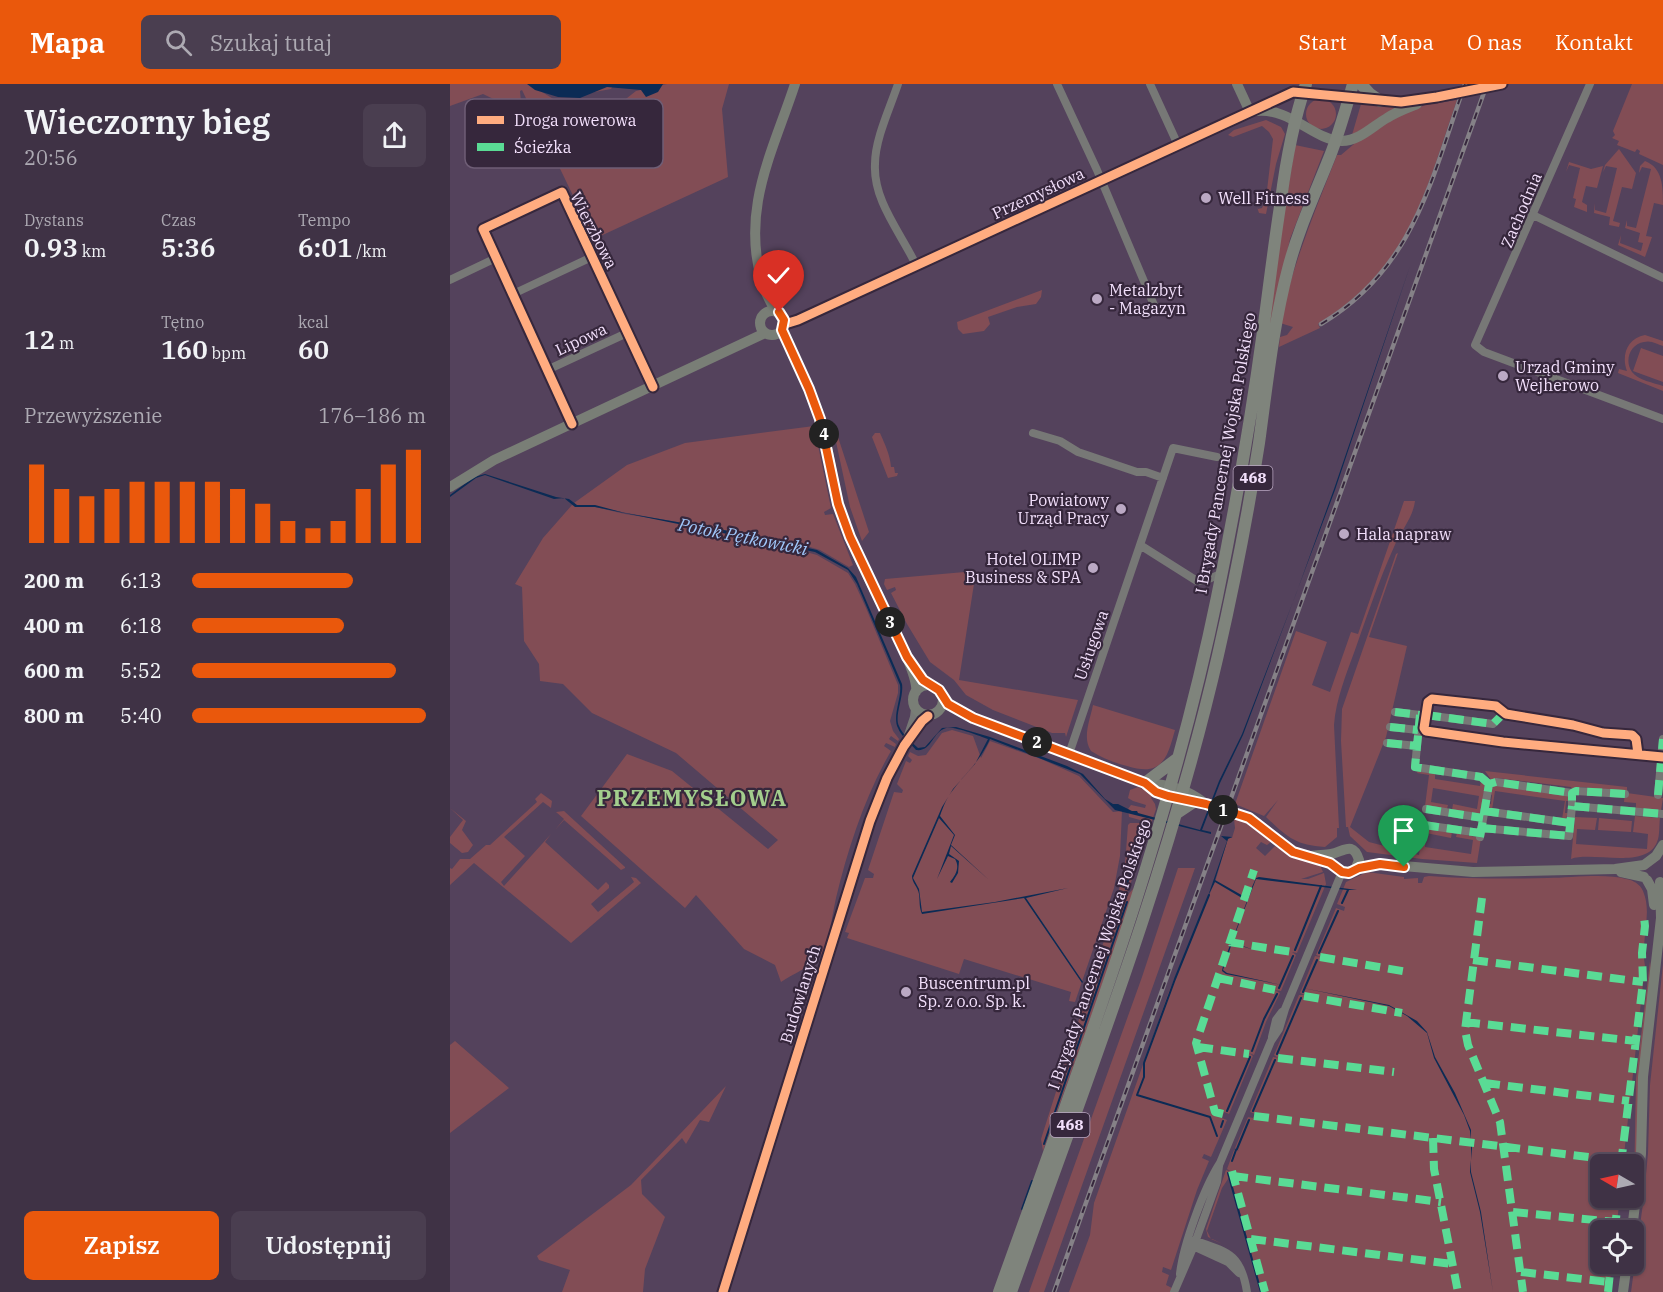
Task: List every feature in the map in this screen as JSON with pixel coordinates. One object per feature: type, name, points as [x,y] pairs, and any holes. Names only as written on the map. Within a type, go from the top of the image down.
[{"type":"main road","name":"468","points":[[1335,140],[1353,84]]},
{"type":"main road","points":[[1361,84],[1380,101]]},
{"type":"main road","name":"468","points":[[1295,120],[1305,88]]},
{"type":"main road","name":"I Brygady Pancernej Wojska Polskiego","points":[[1011,1292],[1130,958],[1177,813],[1178,758],[1222,573],[1238,492],[1262,342],[1287,153],[1295,120]]},
{"type":"main road","name":"I Brygady Pancernej Wojska Polskiego","points":[[999,1292],[1125,936],[1179,795],[1218,654],[1239,557],[1279,306],[1295,245],[1335,140]]},
{"type":"main road","points":[[1145,783],[1178,758]]},
{"type":"street","points":[[795,84],[764,175],[755,213],[756,252],[764,289],[763,299],[809,389],[820,419],[845,526],[907,657],[916,684],[913,700],[915,709],[922,714],[945,712],[973,718],[1145,783],[1159,784],[1179,795],[1249,818],[1293,852],[1339,870],[1349,873],[1380,864]]},
{"type":"street","points":[[898,84],[878,146],[875,171],[884,205],[916,265]]},
{"type":"street","points":[[1057,84],[1101,180]]},
{"type":"street","points":[[1150,84],[1178,145]]},
{"type":"street","points":[[1237,84],[1250,112]]},
{"type":"street","points":[[1305,88],[1348,98],[1401,102],[1502,84]]},
{"type":"street","name":"Zachodnia","points":[[1590,84],[1475,345],[1484,352],[1663,419]]},
{"type":"street","name":"Przemysłowa","points":[[450,487],[494,460],[715,358],[774,323],[798,320],[1283,95],[1305,88]]},
{"type":"street","points":[[1335,140],[1345,141],[1358,136],[1388,117],[1437,97]]},
{"type":"street","name":"Przemysłowa","points":[[1250,112],[1270,111],[1295,120],[1335,140]]},
{"type":"street","name":"Przemysłowa","points":[[1101,180],[1154,305]]},
{"type":"street","name":"Wierzbowa","points":[[572,424],[483,229],[562,192],[653,387]]},
{"type":"street","points":[[1533,215],[1663,278]]},
{"type":"street","points":[[513,294],[592,257]]},
{"type":"street","points":[[450,279],[496,258]]},
{"type":"street","name":"Lipowa","points":[[547,370],[627,333]]},
{"type":"street","points":[[1033,433],[1060,441],[1078,452],[1127,469],[1163,478]]},
{"type":"street","name":"Usługowa","points":[[1069,754],[1173,448],[1217,457]]},
{"type":"street","points":[[1140,545],[1191,578],[1203,581],[1222,573]]},
{"type":"street","points":[[907,657],[923,680],[939,690],[948,704],[973,718]]},
{"type":"street","points":[[916,692],[922,686],[929,685]]},
{"type":"street","points":[[933,714],[942,707],[943,698]]},
{"type":"street","points":[[1638,754],[1633,735],[1602,733],[1573,725],[1504,713],[1496,706],[1432,699],[1428,702],[1424,728],[1426,731],[1503,742],[1662,757]]},
{"type":"street","name":"Budowlanych","points":[[723,1292],[870,821],[887,778],[905,742],[915,709]]},
{"type":"street","points":[[1395,712],[1420,714],[1415,767],[1481,777],[1491,783],[1572,793],[1578,790],[1625,794]]},
{"type":"street","points":[[1426,715],[1493,724],[1504,713]]},
{"type":"street","name":"Budowlanych","points":[[905,742],[922,720],[933,714]]},
{"type":"street","points":[[1390,728],[1418,730]]},
{"type":"street","points":[[1658,795],[1663,739]]},
{"type":"street","points":[[1387,743],[1417,746]]},
{"type":"street","points":[[1480,833],[1491,783]]},
{"type":"street","points":[[1424,825],[1480,833],[1569,836],[1572,793]]},
{"type":"street","points":[[1572,806],[1663,814]]},
{"type":"street","points":[[1426,809],[1570,823]]},
{"type":"street","points":[[1659,932],[1652,889],[1643,869],[1653,862],[1663,845]]},
{"type":"street","points":[[1308,856],[1332,854],[1348,849],[1354,851],[1359,857],[1380,864],[1473,872],[1615,870],[1653,862]]},
{"type":"street","points":[[1174,1292],[1180,1275],[1181,1263],[1192,1244],[1210,1180],[1220,1164],[1271,1041],[1279,1029],[1339,870],[1335,857],[1339,852]]},
{"type":"street","points":[[1355,870],[1359,857]]},
{"type":"street","points":[[1615,870],[1646,879],[1651,883],[1662,882],[1662,908],[1643,1077],[1641,1154],[1633,1220]]},
{"type":"street","points":[[1192,1244],[1223,1251],[1237,1260],[1247,1292]]},
{"type":"street","points":[[1623,1292],[1625,1274]]},
{"type":"shaded area","points":[[450,84],[614,84],[611,89],[578,95],[542,92],[553,99],[526,99],[522,90],[520,91],[521,99],[493,99],[483,94],[450,106]]},
{"type":"shaded area","points":[[667,84],[729,84],[722,109],[728,177],[594,239],[560,168],[663,168],[663,99],[626,99],[636,91]]},
{"type":"shaded area","points":[[1632,84],[1663,84],[1663,165],[1639,154],[1640,151],[1637,149],[1635,152],[1617,145],[1619,141],[1612,138]]},
{"type":"shaded area","points":[[1321,99],[1332,103],[1336,114],[1332,125],[1321,129],[1310,125],[1306,114],[1310,103]]},
{"type":"shaded area","points":[[1457,100],[1423,198],[1394,253],[1374,278],[1349,302],[1318,324],[1320,328],[1279,347],[1280,337],[1287,335],[1293,327],[1280,323],[1291,279],[1337,155],[1341,155],[1354,142],[1404,113],[1425,105]]},
{"type":"shaded area","points":[[1361,104],[1401,107],[1352,135]]},
{"type":"shaded area","points":[[1266,120],[1281,127],[1285,134],[1276,164],[1266,214],[1259,213],[1257,207],[1262,208],[1266,199],[1273,139],[1262,126],[1233,137],[1228,135],[1234,130]]},
{"type":"shaded area","points":[[1295,145],[1324,151],[1290,239],[1269,339],[1266,329]]},
{"type":"shaded area","points":[[1619,149],[1636,173],[1632,189],[1622,187],[1613,221],[1620,223],[1619,227],[1609,225],[1610,217],[1594,213],[1595,203],[1595,210],[1606,213],[1617,168],[1606,166],[1603,172],[1605,165]]},
{"type":"shaded area","points":[[1645,161],[1659,173],[1663,205],[1654,203],[1646,236],[1652,237],[1645,257],[1618,245],[1621,235],[1620,243],[1641,251],[1643,243],[1638,242],[1640,233],[1625,228],[1627,220],[1627,226],[1636,228],[1651,169],[1642,167],[1639,173],[1640,166]]},
{"type":"shaded area","points":[[1569,162],[1591,169],[1603,166],[1597,188],[1586,186],[1582,202],[1587,205],[1587,212],[1574,207],[1576,199],[1573,198],[1580,168],[1569,165],[1566,172]]},
{"type":"shaded area","points":[[1042,290],[1041,297],[1036,304],[1017,307],[988,317],[990,324],[984,331],[963,334],[958,329],[957,322]]},
{"type":"shaded area","points":[[1645,335],[1663,341],[1663,346],[1654,342],[1639,343],[1630,354],[1630,368],[1638,377],[1663,386],[1663,391],[1618,373],[1619,369],[1627,371],[1625,354],[1627,348],[1634,340]]},
{"type":"shaded area","points":[[1641,348],[1663,356],[1663,382],[1633,371]]},
{"type":"shaded area","points":[[814,426],[831,508],[824,512],[825,515],[833,514],[853,565],[849,567],[820,550],[810,547],[574,503],[627,465],[685,443]]},
{"type":"shaded area","points":[[875,433],[880,433],[891,467],[894,467],[895,473],[898,473],[897,476],[888,478],[872,437]]},
{"type":"shaded area","points":[[835,437],[838,437],[869,532],[862,541],[850,507]]},
{"type":"shaded area","points":[[1404,501],[1415,501],[1414,507],[1378,585],[1337,706],[1334,725],[1339,828],[1337,828],[1337,837],[1325,847],[1299,842],[1286,835],[1266,817],[1278,800],[1264,816],[1235,804],[1296,631],[1327,642],[1312,685],[1330,692],[1351,632],[1358,634]]},
{"type":"shaded area","points":[[572,505],[681,523],[817,555],[848,573],[866,608],[898,685],[890,721],[899,739],[898,741],[891,736],[889,739],[896,744],[895,747],[886,743],[884,746],[891,751],[865,804],[852,841],[823,952],[811,964],[781,982],[775,965],[744,949],[696,895],[685,908],[581,816],[627,754],[672,771],[768,849],[778,840],[676,753],[592,713],[563,684],[540,681],[539,664],[524,641],[522,587],[515,584],[543,538]]},
{"type":"shaded area","points":[[1398,553],[1369,637],[1407,646],[1386,737],[1350,827],[1369,842],[1419,855],[1423,828],[1452,832],[1451,838],[1426,833],[1425,847],[1471,854],[1473,840],[1456,837],[1457,833],[1481,838],[1477,863],[1367,852],[1350,836],[1348,827],[1346,827],[1341,741],[1342,709]]},
{"type":"shaded area","points":[[976,571],[959,680],[1078,700],[1066,737],[1065,733],[1052,733],[993,710],[966,695],[954,680],[930,662],[891,593],[896,590],[895,587],[887,590],[884,584],[885,579]]},
{"type":"shaded area","points":[[1093,705],[1175,730],[1166,757],[1155,767],[1139,769],[1113,762],[1091,751],[1087,735]]},
{"type":"shaded area","points":[[952,730],[973,736],[981,758],[990,741],[1041,759],[1079,776],[1113,812],[1122,811],[1120,856],[1114,888],[1075,1002],[1069,1001],[1071,992],[964,959],[959,974],[847,938],[849,933],[845,932],[865,878],[873,878],[874,874],[868,870],[894,792],[902,793],[903,790],[897,784],[906,761],[910,763],[912,760],[908,756],[910,752],[918,756],[926,755],[942,733]]},
{"type":"shaded area","points":[[1418,771],[1435,774],[1435,779],[1480,786],[1481,781],[1485,785],[1481,812],[1478,814],[1452,810],[1453,804],[1477,809],[1479,796],[1433,788],[1431,802],[1448,805],[1447,809],[1425,806],[1429,775],[1417,773]]},
{"type":"shaded area","points":[[1485,771],[1627,787],[1627,793],[1663,798],[1661,810],[1636,808],[1636,803],[1624,802],[1625,791],[1580,787],[1572,789],[1571,787],[1497,778],[1492,781]]},
{"type":"shaded area","points":[[1494,785],[1568,794],[1566,818],[1562,819],[1565,801],[1495,791],[1492,810],[1488,805],[1491,804],[1492,795],[1490,794]]},
{"type":"shaded area","points":[[1138,787],[1153,794],[1151,798],[1156,809],[1128,891],[1116,902],[1125,864],[1128,825],[1140,823],[1140,820],[1129,817],[1128,809],[1131,805],[1145,808],[1146,805],[1128,798],[1130,790]]},
{"type":"shaded area","points":[[541,793],[552,801],[551,808],[543,802],[504,837],[525,856],[501,882],[504,886],[551,834],[545,842],[598,890],[606,882],[609,885],[609,888],[591,904],[598,912],[634,882],[631,877],[641,883],[571,943],[474,863],[450,885],[450,868],[452,869],[460,859],[470,859],[486,845],[490,845],[537,802],[535,799]]},
{"type":"shaded area","points":[[450,808],[466,821],[462,830],[473,845],[468,852],[462,853],[450,843],[450,837],[463,820]]},
{"type":"shaded area","points":[[564,811],[625,868],[621,870],[564,820],[555,830],[564,819],[556,812]]},
{"type":"shaded area","points":[[1635,816],[1660,818],[1658,840],[1651,850],[1630,858],[1580,857],[1571,859],[1575,817],[1597,818],[1595,830],[1577,829],[1576,844],[1647,849],[1648,834],[1633,832]]},
{"type":"shaded area","points":[[1599,818],[1632,821],[1631,832],[1598,830]]},
{"type":"shaded area","points":[[1234,819],[1246,821],[1271,842],[1267,845],[1261,842],[1256,848],[1265,856],[1275,846],[1292,857],[1319,863],[1323,872],[1301,879],[1324,873],[1326,884],[1297,953],[1292,952],[1296,955],[1281,991],[1275,990],[1280,993],[1254,1055],[1249,1053],[1253,1056],[1229,1114],[1224,1112],[1222,1118],[1227,1120],[1211,1157],[1204,1154],[1202,1158],[1209,1161],[1171,1270],[1163,1267],[1162,1272],[1169,1275],[1166,1285],[1172,1288],[1170,1292],[1069,1292],[1090,1235],[1094,1203],[1168,994],[1216,879],[1228,838],[1232,838],[1235,828]]},
{"type":"shaded area","points":[[1178,868],[1195,868],[1044,1292],[1029,1292],[1142,977]]},
{"type":"shaded area","points":[[1367,872],[1404,877],[1404,879],[1418,878],[1418,883],[1422,883],[1424,877],[1429,876],[1503,879],[1598,876],[1618,877],[1640,886],[1647,909],[1645,966],[1624,1154],[1590,1154],[1590,1208],[1619,1208],[1617,1220],[1590,1220],[1590,1274],[1611,1274],[1609,1292],[1262,1292],[1230,1176],[1222,1188],[1207,1231],[1211,1238],[1208,1237],[1206,1229],[1226,1170],[1232,1172],[1227,1169],[1234,1150],[1239,1151],[1235,1148],[1248,1117],[1253,1118],[1255,1114],[1250,1112],[1273,1057],[1278,1058],[1274,1055],[1299,995],[1305,995],[1300,993],[1315,956],[1321,957],[1316,955],[1336,908],[1344,911],[1345,907],[1337,904],[1346,882]]},
{"type":"shaded area","points":[[1134,888],[1131,906],[1043,1151],[1041,1139],[1115,906]]},
{"type":"shaded area","points":[[1650,961],[1637,1154],[1635,1154],[1636,1079]]},
{"type":"shaded area","points":[[1663,964],[1663,1292],[1631,1292],[1633,1274],[1644,1274],[1644,1220],[1641,1220],[1644,1208],[1648,1153],[1650,1085]]},
{"type":"shaded area","points":[[455,1041],[509,1088],[450,1133],[450,1045]]},
{"type":"shaded area","points":[[726,1086],[709,1122],[700,1120],[686,1144],[682,1138],[641,1180],[642,1194],[665,1217],[645,1269],[643,1292],[562,1292],[570,1270],[539,1260],[537,1256],[631,1185]]},
{"type":"water","points":[[527,84],[663,84],[658,92],[646,97],[641,90],[607,87],[580,98],[558,97],[535,90]]},
{"type":"water","points":[[1410,266],[1335,490],[1297,590],[1334,489]]},
{"type":"water","points":[[485,474],[563,498],[554,499],[485,475],[476,478],[450,497],[450,495],[474,477]]},
{"type":"water","name":"Potok Pętkowicki","points":[[564,498],[577,505],[595,505],[625,513],[741,533],[817,550],[848,568],[856,577],[902,684],[899,726],[918,748],[925,747],[942,728],[956,727],[990,737],[1067,766],[1083,774],[1105,799],[1113,804],[1200,830],[1219,781],[1242,734],[1294,599],[1243,735],[1220,783],[1202,830],[1211,832],[1211,834],[1115,810],[1080,774],[990,739],[976,762],[988,739],[961,730],[946,728],[941,730],[929,745],[921,750],[916,750],[903,737],[896,723],[900,685],[857,584],[848,570],[815,552],[595,507],[575,507]]},
{"type":"water","points":[[949,796],[940,816],[955,835],[951,845],[989,880],[951,846],[949,854],[959,861],[958,873],[952,883],[950,882],[956,874],[957,865],[955,859],[948,856],[937,879],[954,835],[939,818],[913,878],[919,889],[922,912],[995,902],[1068,888],[1026,898],[1082,983],[1024,898],[922,914],[912,876],[942,807]]},
{"type":"water","points":[[1221,836],[1232,837],[1228,839],[1215,880],[1245,897],[1248,896],[1256,878],[1259,877],[1357,890],[1256,879],[1232,942],[1254,950],[1232,943],[1223,970],[1227,973],[1282,985],[1226,974],[1222,971],[1224,961],[1247,901],[1215,882],[1208,896],[1227,841]]},
{"type":"water","points":[[1303,988],[1389,1005],[1417,1021],[1427,1032],[1435,1057],[1455,1093],[1471,1130],[1471,1139],[1464,1115],[1434,1058],[1427,1033],[1407,1016],[1389,1006]]},
{"type":"water","points":[[1471,1160],[1471,1172],[1481,1212],[1493,1292],[1480,1212],[1470,1172]]},
{"type":"waterway","points":[[1126,889],[1146,825]]},
{"type":"waterway","points":[[1295,950],[1321,886]]},
{"type":"waterway","points":[[1342,903],[1348,890]]},
{"type":"waterway","points":[[1209,895],[1144,1063],[1144,1077],[1137,1095],[1210,1117],[1217,1136]]},
{"type":"waterway","points":[[1044,1144],[1127,902]]},
{"type":"waterway","points":[[1319,953],[1338,911]]},
{"type":"waterway","points":[[1279,988],[1293,956]]},
{"type":"waterway","points":[[1303,992],[1317,960]]},
{"type":"waterway","points":[[1252,1051],[1264,1019],[1277,994]]},
{"type":"waterway","points":[[1277,1054],[1301,998]]},
{"type":"waterway","points":[[1227,1111],[1250,1057]]},
{"type":"waterway","points":[[1253,1111],[1275,1060]]},
{"type":"waterway","points":[[1237,1149],[1249,1120]]},
{"type":"waterway","points":[[1221,1127],[1223,1121]]},
{"type":"waterway","points":[[1232,1161],[1236,1150]]},
{"type":"waterway","points":[[1228,1173],[1261,1292]]},
{"type":"waterway","points":[[1022,1209],[1032,1181]]},
{"type":"railway","points":[[1321,324],[1353,302],[1378,276],[1399,249],[1416,219],[1429,187],[1465,84]]},
{"type":"railway","points":[[1054,1292],[1487,84]]},
{"type":"marked path","points":[[1395,712],[1420,715],[1415,767],[1481,777],[1489,784]]},
{"type":"marked path","points":[[1426,715],[1493,724],[1504,713]]},
{"type":"marked path","points":[[1390,727],[1418,730]]},
{"type":"marked path","points":[[1658,795],[1663,739]]},
{"type":"marked path","points":[[1387,743],[1417,746]]},
{"type":"marked path","points":[[1480,837],[1489,784],[1496,782],[1572,793]]},
{"type":"marked path","points":[[1625,794],[1576,791],[1572,793],[1572,806],[1663,814]]},
{"type":"marked path","points":[[1481,828],[1569,836],[1572,806]]},
{"type":"marked path","points":[[1426,809],[1483,818]]},
{"type":"marked path","points":[[1484,811],[1570,823]]},
{"type":"marked path","points":[[1424,825],[1480,833]]},
{"type":"marked path","points":[[1223,1114],[1215,1112],[1196,1043],[1254,870]]},
{"type":"marked path","points":[[1482,898],[1465,1030],[1468,1045],[1500,1122],[1523,1292]]},
{"type":"marked path","points":[[1622,1154],[1643,982],[1644,917]]},
{"type":"marked path","points":[[1229,942],[1292,952]]},
{"type":"marked path","points":[[1320,957],[1408,972]]},
{"type":"marked path","points":[[1473,960],[1643,982]]},
{"type":"marked path","points":[[1218,978],[1275,990]]},
{"type":"marked path","points":[[1304,996],[1402,1013]]},
{"type":"marked path","points":[[1465,1022],[1636,1041]]},
{"type":"marked path","points":[[1198,1047],[1249,1054]]},
{"type":"marked path","points":[[1278,1058],[1394,1072]]},
{"type":"marked path","points":[[1485,1083],[1629,1101]]},
{"type":"marked path","points":[[1254,1116],[1590,1157]]},
{"type":"marked path","points":[[1433,1138],[1434,1169],[1458,1292]]},
{"type":"marked path","points":[[1232,1171],[1265,1292]]},
{"type":"marked path","points":[[1233,1176],[1441,1202]]},
{"type":"marked path","points":[[1616,1220],[1617,1208]]},
{"type":"marked path","points":[[1513,1212],[1595,1220]]},
{"type":"marked path","points":[[1251,1239],[1452,1264]]},
{"type":"marked path","points":[[1521,1272],[1609,1282]]},
{"type":"marked path","points":[[1608,1292],[1610,1274]]},
{"type":"cycle path","points":[[785,324],[1293,92],[1401,102],[1502,84]]},
{"type":"cycle path","points":[[572,424],[483,229],[562,192],[653,387]]},
{"type":"cycle path","points":[[1638,754],[1636,739],[1632,735],[1603,733],[1573,725],[1506,714],[1496,706],[1432,699],[1428,702],[1424,728],[1426,731],[1503,742],[1663,757]]},
{"type":"cycle path","points":[[723,1292],[870,821],[887,778],[904,746],[928,716]]},
{"type":"place","name":"Well Fitness","points":[[1206,198]]},
{"type":"place","name":"Metalzbyt - Magazyn","points":[[1097,299]]},
{"type":"place","name":"Urząd Gminy Wejherowo","points":[[1503,376]]},
{"type":"place","name":"Powiatowy Urząd Pracy","points":[[1121,509]]},
{"type":"place","name":"Hala napraw","points":[[1344,534]]},
{"type":"place","name":"Hotel OLIMP Business & SPA","points":[[1093,568]]},
{"type":"place","name":"Buscentrum.pl Sp. z o.o. Sp. k.","points":[[906,992]]},
{"type":"district","name":"PRZEMYSŁOWA","points":[[692,798]]},
{"type":"route","points":[[779,312],[785,324],[782,330],[820,419],[838,504],[852,543],[907,657],[925,682],[936,687],[948,704],[973,718],[1145,783],[1156,792],[1192,803],[1206,804],[1249,818],[1293,852],[1330,863],[1342,872],[1349,873],[1359,868],[1380,864],[1404,867]]}]
